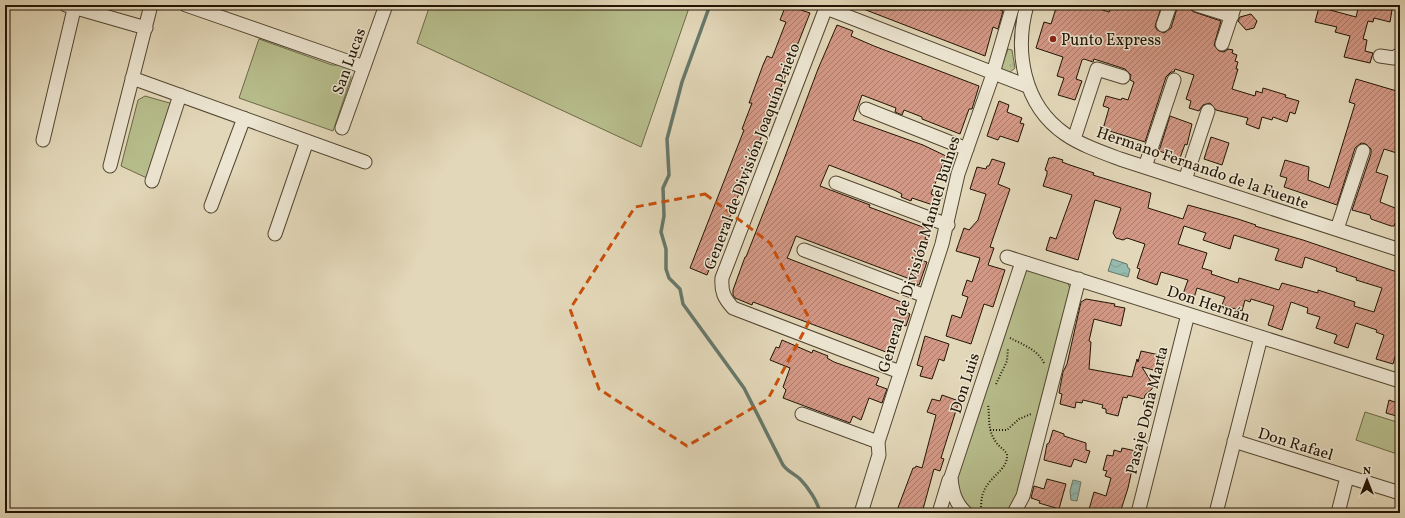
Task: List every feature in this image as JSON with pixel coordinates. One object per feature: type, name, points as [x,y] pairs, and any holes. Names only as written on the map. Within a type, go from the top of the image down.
[{"type":"street","points":[[110,166],[151,5]]},
{"type":"street","points":[[186,5],[364,67]]},
{"type":"street","name":"San Lucas","points":[[342,128],[386,5]]},
{"type":"street","name":"General de División Manuel Bulnes","points":[[861,513],[879,455],[878,442],[948,225],[952,197],[994,73],[1013,5]]},
{"type":"street","name":"Hermano Fernando de la Fuente","points":[[1027,5],[1022,37],[1021,58],[1027,86],[1044,114],[1064,133],[1074,140],[1099,152],[1400,250]]},
{"type":"street","points":[[1163,25],[1170,5]]},
{"type":"street","points":[[1197,5],[1233,11],[1222,44]]},
{"type":"street","points":[[43,140],[72,6],[146,28]]},
{"type":"street","points":[[827,7],[1027,86]]},
{"type":"street","name":"General de División Joaquín Prieto","points":[[827,7],[722,278],[721,289],[724,299],[733,308],[900,372]]},
{"type":"street","points":[[1380,56],[1394,58],[1400,54]]},
{"type":"street","points":[[1074,140],[1097,69],[1123,77]]},
{"type":"street","points":[[132,78],[365,162]]},
{"type":"street","points":[[1146,167],[1174,80]]},
{"type":"street","points":[[152,181],[180,95]]},
{"type":"street","points":[[866,109],[967,149]]},
{"type":"street","points":[[1186,180],[1208,111]]},
{"type":"street","points":[[212,206],[244,118]]},
{"type":"street","points":[[275,234],[307,141]]},
{"type":"street","points":[[1336,229],[1363,151]]},
{"type":"street","points":[[836,182],[948,225]]},
{"type":"street","points":[[804,250],[925,296]]},
{"type":"street","name":"Don Hernán","points":[[1008,257],[1400,381]]},
{"type":"street","name":"Don Luis","points":[[962,512],[955,498],[951,477],[1022,262]]},
{"type":"street","points":[[1014,513],[1023,496],[1079,279]]},
{"type":"street","name":"Pasaje Doña Marta","points":[[1138,513],[1188,314]]},
{"type":"street","name":"Don Rafael","points":[[1216,513],[1261,337]]},
{"type":"street","points":[[802,414],[878,442]]},
{"type":"street","name":"Don Rafael","points":[[1234,442],[1400,494]]},
{"type":"street","points":[[939,513],[951,477]]},
{"type":"street","name":"Don Rafael","points":[[1338,513],[1347,477]]},
{"type":"path","points":[[1011,333],[1009,340],[1036,352],[1042,358],[1045,366]]},
{"type":"path","points":[[994,386],[999,381],[1007,361],[1008,345]]},
{"type":"path","points":[[981,513],[983,492],[1003,467],[1008,458],[1007,454],[996,442],[990,430],[988,400]]},
{"type":"path","points":[[990,430],[1007,430],[1019,419],[1031,415],[1036,410]]},
{"type":"highlighted area","points":[[705,194],[770,243],[810,320],[768,399],[687,446],[599,389],[570,309],[635,207]]},
{"type":"green space","points":[[430,5],[690,5],[641,147],[417,43]]},
{"type":"green space","points":[[259,39],[332,65],[344,65],[350,69],[351,78],[333,131],[239,98]]},
{"type":"green space","points":[[1008,49],[1012,50],[1015,68],[1009,73],[1001,68]]},
{"type":"green space","points":[[145,96],[173,104],[149,179],[121,166],[138,100]]},
{"type":"green space","points":[[1027,270],[1068,283],[1070,289],[1020,491],[1014,504],[1003,513],[978,514],[971,511],[964,503],[956,478],[1023,273]]},
{"type":"green space","points":[[1365,412],[1400,423],[1400,455],[1356,440]]},
{"type":"water","points":[[1112,259],[1127,264],[1128,268],[1130,269],[1128,277],[1108,271]]},
{"type":"water","points":[[1073,480],[1081,482],[1077,501],[1071,500],[1070,491]]},
{"type":"building","points":[[786,5],[810,13],[707,275],[690,268],[744,130],[742,129],[752,103],[749,103],[763,65],[767,56],[772,58],[786,22],[780,20]]},
{"type":"building","points":[[853,5],[994,5],[993,7],[1003,11],[998,29],[993,27],[985,56]]},
{"type":"building","points":[[1057,5],[1087,5],[1109,12],[1111,5],[1162,5],[1155,26],[1157,30],[1164,33],[1171,28],[1178,5],[1189,5],[1191,10],[1194,12],[1221,21],[1214,45],[1219,51],[1224,52],[1228,49],[1233,50],[1232,53],[1237,55],[1235,61],[1238,62],[1236,69],[1238,69],[1232,89],[1255,96],[1256,91],[1262,93],[1263,88],[1286,95],[1285,97],[1299,101],[1295,114],[1290,112],[1287,122],[1273,117],[1272,120],[1262,117],[1259,129],[1246,124],[1248,118],[1216,110],[1210,103],[1203,105],[1199,111],[1189,108],[1191,101],[1186,99],[1194,75],[1175,69],[1174,72],[1171,72],[1166,77],[1145,142],[1103,129],[1109,108],[1103,106],[1106,96],[1121,100],[1122,98],[1128,100],[1134,82],[1130,80],[1131,75],[1125,69],[1094,59],[1093,62],[1084,59],[1082,60],[1076,79],[1082,81],[1075,100],[1058,95],[1064,78],[1057,76],[1063,57],[1036,48],[1044,22],[1051,24]]},
{"type":"building","points":[[1359,5],[1382,5],[1382,8],[1392,10],[1390,22],[1374,18],[1373,22],[1368,21],[1363,39],[1367,40],[1365,51],[1373,53],[1370,63],[1344,57],[1350,36],[1335,32],[1337,27],[1315,22],[1319,7],[1356,17]]},
{"type":"building","points":[[1251,14],[1257,21],[1254,28],[1246,30],[1238,21],[1240,17]]},
{"type":"building","points":[[837,25],[853,31],[851,36],[874,46],[979,86],[972,109],[969,109],[960,134],[904,110],[902,115],[895,112],[896,108],[862,95],[853,120],[923,145],[946,156],[931,194],[942,198],[939,207],[912,198],[911,201],[901,197],[902,194],[894,190],[829,165],[820,186],[870,205],[869,207],[928,229],[925,239],[928,240],[920,260],[927,262],[919,285],[909,281],[910,279],[796,236],[787,258],[904,303],[902,310],[910,314],[906,326],[900,324],[892,347],[888,346],[886,352],[753,302],[752,305],[735,298],[733,295],[733,290],[745,257],[777,178],[818,69]]},
{"type":"building","points":[[1356,79],[1400,92],[1400,154],[1384,149],[1376,172],[1388,176],[1380,202],[1400,210],[1400,225],[1395,223],[1394,226],[1391,226],[1371,219],[1370,215],[1352,210],[1371,154],[1371,149],[1366,144],[1361,143],[1355,148],[1337,205],[1284,187],[1287,178],[1280,176],[1285,160],[1309,167],[1308,180],[1329,188],[1355,104],[1349,102]]},
{"type":"building","points":[[999,101],[1009,105],[1007,112],[1022,118],[1020,123],[1024,124],[1018,142],[1000,136],[998,140],[987,136]]},
{"type":"building","points":[[1170,116],[1192,124],[1187,145],[1185,144],[1180,158],[1159,151]]},
{"type":"building","points":[[1211,137],[1229,143],[1222,165],[1204,159]]},
{"type":"building","points":[[1049,158],[1063,160],[1062,162],[1094,173],[1093,175],[1151,193],[1148,208],[1183,219],[1188,205],[1238,219],[1256,225],[1255,226],[1303,240],[1400,273],[1400,340],[1393,364],[1376,359],[1384,335],[1376,332],[1377,330],[1356,323],[1348,348],[1334,343],[1337,335],[1316,328],[1320,317],[1307,313],[1308,308],[1291,302],[1282,330],[1268,325],[1274,306],[1251,299],[1250,302],[1245,300],[1242,311],[1222,305],[1225,297],[1197,288],[1194,298],[1183,294],[1188,280],[1161,272],[1157,285],[1137,278],[1140,269],[1137,268],[1145,244],[1127,238],[1123,240],[1116,238],[1113,233],[1121,208],[1095,200],[1078,260],[1046,250],[1050,237],[1056,239],[1072,195],[1043,186],[1047,174],[1047,171],[1045,170]],"holes":[[[1184,226],[1206,233],[1203,240],[1230,249],[1234,235],[1279,249],[1275,260],[1302,268],[1305,257],[1337,268],[1336,271],[1357,278],[1356,280],[1382,288],[1374,312],[1354,306],[1355,302],[1318,290],[1318,293],[1282,283],[1279,290],[1239,278],[1238,283],[1211,274],[1212,271],[1202,268],[1207,253],[1178,244]]]},
{"type":"building","points":[[992,159],[1005,163],[998,184],[1010,189],[990,247],[994,248],[988,265],[1005,270],[993,307],[984,304],[971,344],[946,336],[952,315],[961,318],[968,297],[962,295],[967,280],[972,282],[980,258],[956,251],[964,228],[969,230],[978,220],[986,194],[970,189],[977,167],[986,169]]},
{"type":"building","points":[[1086,299],[1115,304],[1114,306],[1125,308],[1121,326],[1094,319],[1089,341],[1091,342],[1089,369],[1132,377],[1141,351],[1164,356],[1161,372],[1142,367],[1153,385],[1152,389],[1145,395],[1144,399],[1128,395],[1127,398],[1123,397],[1118,416],[1106,413],[1106,409],[1102,408],[1103,405],[1083,400],[1082,403],[1076,402],[1075,408],[1060,404],[1062,394],[1059,393],[1063,372],[1067,364],[1081,302]]},
{"type":"building","points":[[925,336],[949,344],[944,361],[939,359],[932,379],[920,376],[923,367],[917,365]]},
{"type":"building","points":[[782,340],[812,353],[813,350],[828,356],[827,358],[834,362],[879,378],[876,385],[887,389],[882,403],[869,398],[861,420],[853,416],[850,423],[783,398],[786,390],[783,387],[790,368],[770,360],[776,347],[779,348]]},
{"type":"building","points":[[942,395],[959,401],[941,458],[944,459],[940,471],[934,469],[922,513],[896,513],[913,468],[916,466],[922,468],[936,415],[927,412],[932,399],[940,401]]},
{"type":"building","points":[[1389,400],[1400,404],[1400,417],[1386,413]]},
{"type":"building","points":[[1053,430],[1064,434],[1064,436],[1086,443],[1086,450],[1090,451],[1086,463],[1074,459],[1071,467],[1044,460],[1047,444],[1049,443]]},
{"type":"building","points":[[1122,448],[1136,451],[1128,488],[1120,513],[1088,513],[1094,492],[1106,496],[1111,478],[1105,476],[1107,471],[1103,470],[1107,455],[1113,456],[1114,450],[1121,452]]},
{"type":"building","points":[[1047,479],[1066,484],[1059,509],[1039,503],[1040,501],[1031,498],[1034,486],[1044,489]]},
{"type":"waterway","points":[[710,5],[682,82],[667,139],[669,175],[663,188],[664,216],[661,232],[666,249],[666,269],[669,278],[680,289],[683,304],[744,388],[783,465],[806,486],[815,500],[820,513]]},
{"type":"place","name":"Punto Express","points":[[1053,39]]}]
